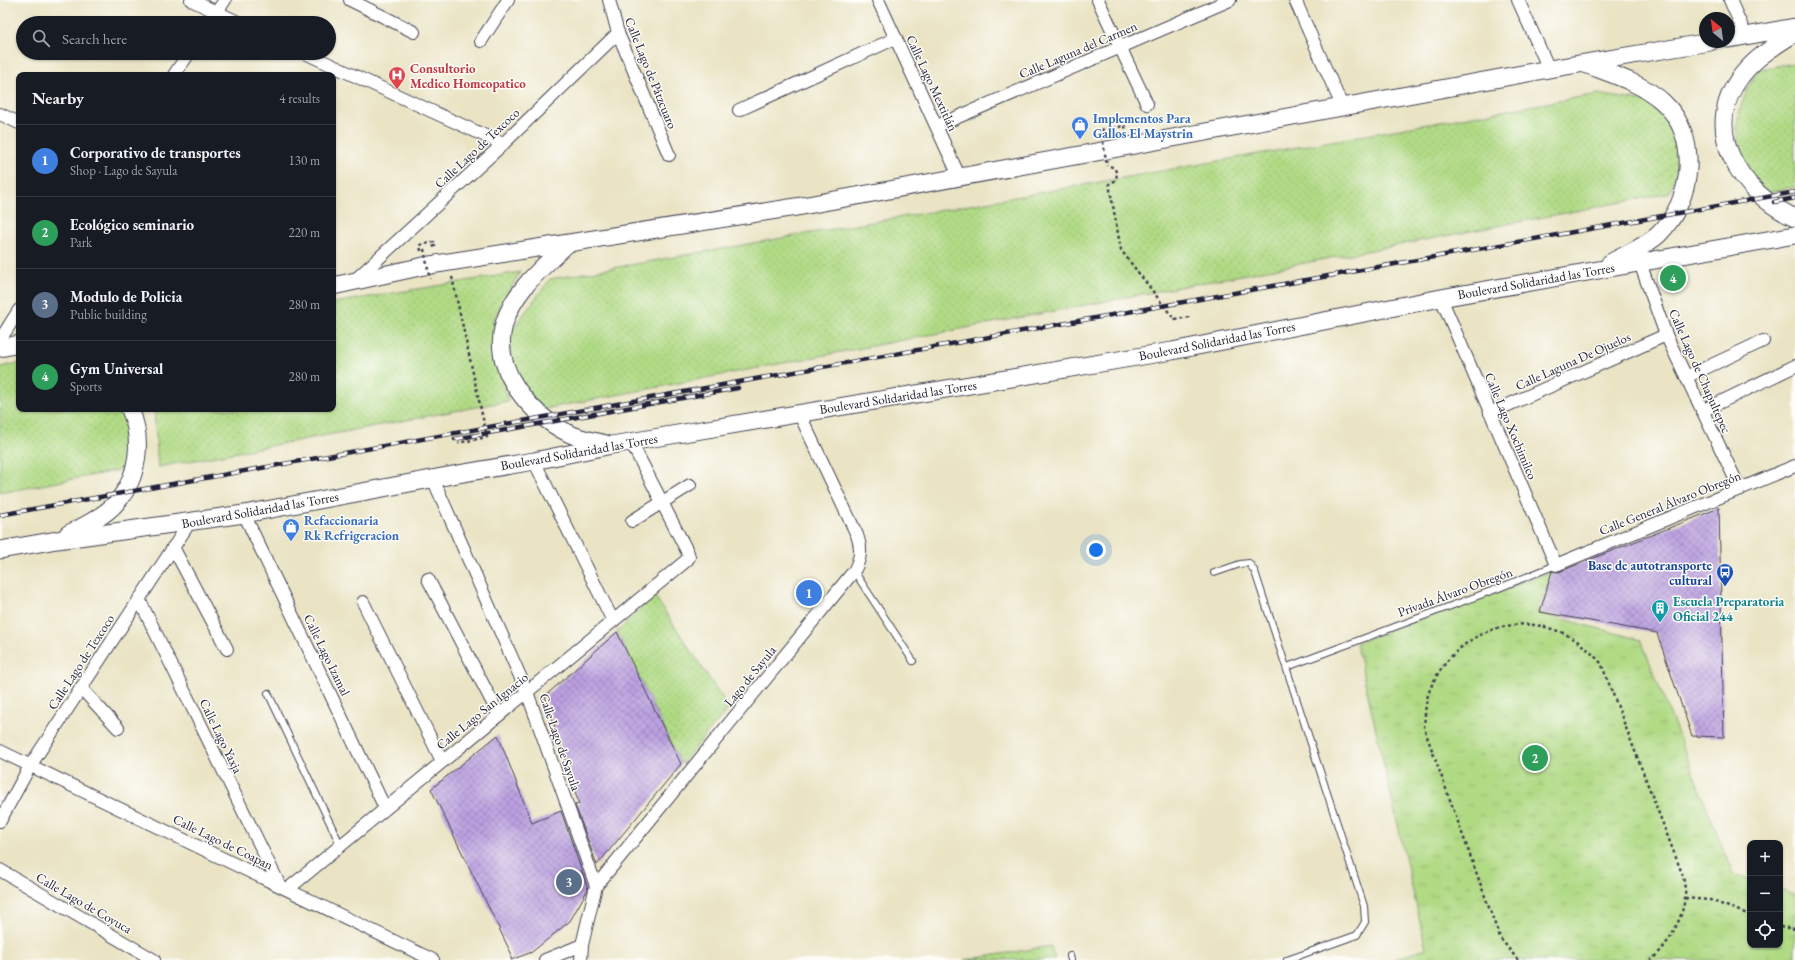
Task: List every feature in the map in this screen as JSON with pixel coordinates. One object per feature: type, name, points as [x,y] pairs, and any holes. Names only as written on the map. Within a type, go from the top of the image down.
[{"type":"main road","points":[[1735,38],[1795,27]]},
{"type":"main road","points":[[1795,33],[1763,55],[1742,74],[1728,101],[1724,113],[1723,129],[1731,156],[1748,183],[1771,205],[1795,218]]},
{"type":"main road","points":[[339,284],[424,266],[794,208],[1550,69],[1699,44]]},
{"type":"main road","points":[[1584,63],[1635,84],[1656,96],[1665,104],[1673,114],[1684,137],[1688,164],[1688,177],[1681,202],[1667,225],[1648,243],[1595,271]]},
{"type":"main road","name":"Boulevard Solidaridad las Torres","points":[[0,550],[57,540],[244,514],[534,461],[612,445],[1172,351],[1441,298],[1795,235]]},
{"type":"main road","points":[[568,244],[533,276],[524,287],[509,311],[504,324],[502,337],[506,366],[510,379],[518,391],[545,419],[570,434],[612,445]]},
{"type":"main road","points":[[0,348],[16,345]]},
{"type":"main road","points":[[57,540],[80,529],[105,512],[117,503],[127,488],[133,473],[137,452],[136,429],[131,412]]},
{"type":"street","points":[[191,0],[225,16]]},
{"type":"street","points":[[214,16],[225,0]]},
{"type":"street","points":[[350,0],[414,32]]},
{"type":"street","points":[[481,41],[508,0]]},
{"type":"street","name":"Calle Lago de Pátzcuaro","points":[[609,0],[618,33],[669,155]]},
{"type":"street","name":"Calle Lago Mextitlán","points":[[878,0],[960,178]]},
{"type":"street","points":[[1098,0],[1147,104]]},
{"type":"street","name":"Calle Laguna del Carmen","points":[[937,126],[1230,0]]},
{"type":"street","points":[[1295,0],[1343,108]]},
{"type":"street","points":[[1518,0],[1550,69]]},
{"type":"street","points":[[1730,0],[1746,36]]},
{"type":"street","name":"Calle Lago de Texcoco","points":[[339,284],[503,144],[618,33]]},
{"type":"street","points":[[739,110],[896,38]]},
{"type":"street","points":[[176,72],[184,60]]},
{"type":"street","points":[[320,60],[503,144]]},
{"type":"street","points":[[0,114],[16,122]]},
{"type":"street","name":"Calle Lago de Chapultepec","points":[[1640,263],[1666,335],[1740,489]]},
{"type":"street","name":"Calle Lago Xochimilco","points":[[1441,298],[1556,565]]},
{"type":"street","points":[[0,340],[16,315]]},
{"type":"street","name":"Calle Laguna De Ojuelos","points":[[1490,413],[1666,335]]},
{"type":"street","points":[[1686,377],[1763,341]]},
{"type":"street","points":[[1702,410],[1795,366]]},
{"type":"street","name":"Lago de Sayula","points":[[582,945],[596,886],[854,571],[860,557],[860,544],[857,535],[798,413]]},
{"type":"street","points":[[631,442],[662,502]]},
{"type":"street","points":[[534,461],[613,621]]},
{"type":"street","name":"Calle General Álvaro Obregón","points":[[1556,565],[1795,466]]},
{"type":"street","name":"Calle Lago de Sayula","points":[[433,479],[527,692],[596,886]]},
{"type":"street","points":[[632,521],[690,485]]},
{"type":"street","name":"Calle Lago San Ignacio","points":[[284,887],[385,808],[687,560],[689,557],[688,553],[662,502]]},
{"type":"street","name":"Calle Lago Izamal","points":[[244,514],[385,808]]},
{"type":"street","name":"Calle Lago de Texcoco","points":[[0,821],[30,766],[190,522]]},
{"type":"street","points":[[173,546],[227,649]]},
{"type":"street","points":[[428,579],[499,715]]},
{"type":"street","name":"Calle Lago Yaxja","points":[[139,599],[284,887]]},
{"type":"street","points":[[363,602],[442,761]]},
{"type":"street","points":[[81,688],[118,728]]},
{"type":"street","name":"Calle Lago de Coapan","points":[[0,751],[433,960]]},
{"type":"street","name":"Calle Lago de Coyuca","points":[[0,870],[154,960]]},
{"type":"street","points":[[545,960],[582,945],[581,960]]},
{"type":"lane","points":[[1214,573],[1240,564],[1249,564],[1256,572],[1364,906],[1365,922],[1357,934],[1287,960]]},
{"type":"lane","name":"Privada Álvaro Obregón","points":[[1287,667],[1360,638],[1499,588],[1556,565]]},
{"type":"lane","points":[[854,571],[912,661]]},
{"type":"lane","points":[[268,693],[340,844]]},
{"type":"path","points":[[1125,126],[1101,130],[1107,166],[1114,168],[1117,173],[1116,180],[1109,184],[1121,250],[1174,319],[1191,317]]},
{"type":"path","points":[[420,245],[434,242],[435,246],[424,249],[430,278]]},
{"type":"path","points":[[451,274],[487,437],[458,443]]},
{"type":"path","points":[[1518,960],[1500,938],[1424,728],[1428,693],[1437,673],[1446,660],[1461,646],[1481,633],[1508,625],[1536,625],[1555,630],[1572,638],[1588,649],[1601,664],[1683,876],[1685,898],[1670,937],[1657,955],[1651,960]]},
{"type":"path","points":[[1685,898],[1710,900],[1747,914]]},
{"type":"path","points":[[1783,928],[1795,929]]},
{"type":"green space","points":[[1795,63],[1795,187],[1761,194],[1746,168],[1739,148],[1737,124],[1739,112],[1747,90],[1759,69]]},
{"type":"green space","points":[[1598,94],[1664,105],[1686,150],[1669,193],[539,410],[514,377],[507,337],[550,279]]},
{"type":"green space","points":[[520,272],[493,320],[508,401],[158,467],[154,412],[336,412],[336,303]]},
{"type":"green space","points":[[16,364],[16,412],[125,412],[130,422],[126,469],[0,493],[0,367]]},
{"type":"green space","points":[[1553,571],[1537,612],[1641,640],[1733,874],[1747,879],[1747,948],[1783,948],[1783,890],[1795,894],[1795,960],[1392,960],[1426,948],[1356,643]]},
{"type":"green space","points":[[654,595],[729,708],[681,764],[617,632]]},
{"type":"green space","points":[[1051,946],[1055,960],[964,960]]},
{"type":"building","name":"Escuela Preparatoria Oficial 244","points":[[1719,508],[1724,737],[1692,736],[1657,633],[1540,612],[1552,571],[1559,572]]},
{"type":"building","points":[[617,632],[681,764],[597,865],[575,805],[579,804],[545,696]]},
{"type":"building","points":[[498,735],[532,823],[561,811],[588,889],[570,921],[532,952],[511,960],[511,953],[431,789]]},
{"type":"railway","points":[[0,515],[1795,192]]},
{"type":"railway","points":[[1774,202],[1795,198]]},
{"type":"railway","points":[[455,439],[738,388]]},
{"type":"place","name":"Consultorio Medico Homeopatico","points":[[397,90]]},
{"type":"place","name":"Implementos Para Gallos El Maystrin","points":[[1080,140]]},
{"type":"place","name":"Gym Universal","points":[[1673,278]]},
{"type":"place","name":"Refaccionaria Rk Refrigeracion","points":[[291,542]]},
{"type":"place","name":"Base de autotransporte cultural","points":[[1725,587]]},
{"type":"place","name":"Corporativo de transportes","points":[[809,593]]},
{"type":"place","name":"Escuela Preparatoria Oficial 244","points":[[1660,623]]},
{"type":"place","name":"Ecológico seminario","points":[[1535,758]]},
{"type":"place","name":"Modulo de Policia","points":[[569,882]]}]
